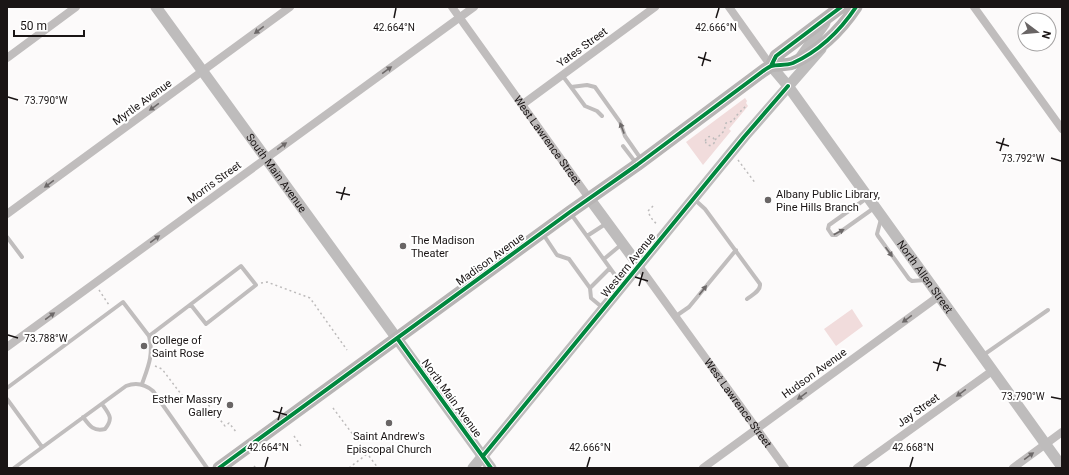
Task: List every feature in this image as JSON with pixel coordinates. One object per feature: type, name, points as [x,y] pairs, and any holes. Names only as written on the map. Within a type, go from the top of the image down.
[{"type":"main road","name":"Western Avenue","points":[[831,38],[856,7]]},
{"type":"main road","name":"Madison Avenue","points":[[219,468],[542,232],[640,163],[771,66],[776,56],[836,11]]},
{"type":"main road","name":"Madison Avenue","points":[[771,66],[783,65],[798,60],[831,38]]},
{"type":"street","points":[[7,58],[76,7]]},
{"type":"street","name":"South Main Avenue","points":[[156,7],[397,338]]},
{"type":"street","name":"Myrtle Avenue","points":[[7,214],[290,7]]},
{"type":"street","name":"West Lawrence Street","points":[[452,7],[785,468]]},
{"type":"street","name":"Morris Street","points":[[7,347],[474,7]]},
{"type":"street","name":"Yates Street","points":[[522,104],[655,7]]},
{"type":"street","points":[[729,7],[771,66]]},
{"type":"street","points":[[974,7],[1062,129]]},
{"type":"street","name":"Western Avenue","points":[[788,86],[798,60],[821,28],[836,11]]},
{"type":"street","name":"Western Avenue","points":[[473,468],[732,152],[831,38]]},
{"type":"street","name":"North Allen Street","points":[[771,66],[788,86],[1062,467]]},
{"type":"street","name":"Hudson Avenue","points":[[703,468],[939,296]]},
{"type":"street","name":"North Main Avenue","points":[[397,338],[491,468]]},
{"type":"street","name":"Jay Street","points":[[857,468],[992,371]]},
{"type":"street","points":[[1013,468],[1062,432]]},
{"type":"lane","points":[[562,75],[585,106],[598,112],[602,116]]},
{"type":"lane","points":[[571,87],[578,87],[587,84],[595,87],[620,122],[625,136],[640,163]]},
{"type":"lane","points":[[623,146],[640,163]]},
{"type":"lane","points":[[694,198],[705,209],[760,285],[758,291],[747,299]]},
{"type":"lane","points":[[868,198],[829,225],[828,229],[831,234],[837,235],[878,212]]},
{"type":"lane","points":[[570,212],[615,275],[624,283]]},
{"type":"lane","points":[[587,236],[608,223]]},
{"type":"lane","points":[[542,232],[557,255],[569,259],[590,288],[592,298],[604,308]]},
{"type":"lane","points":[[7,237],[22,257]]},
{"type":"lane","points":[[604,259],[622,244]]},
{"type":"lane","points":[[675,317],[689,307],[736,250]]},
{"type":"lane","points":[[149,336],[241,266],[256,285],[206,324],[191,305]]},
{"type":"lane","points":[[590,288],[610,268]]},
{"type":"lane","points":[[7,388],[123,302],[149,336],[152,346],[149,363],[142,384]]},
{"type":"lane","points":[[982,356],[1048,310]]},
{"type":"lane","points":[[14,468],[126,386],[133,383],[142,384],[153,391],[207,468]]},
{"type":"lane","points":[[7,399],[42,447]]},
{"type":"lane","points":[[83,417],[91,428],[100,430],[105,429],[110,421],[110,415],[102,404]]},
{"type":"path","points":[[715,140],[710,136],[704,141],[710,146],[715,142],[715,140],[724,131],[726,123],[733,121],[736,116],[740,114],[748,105]]},
{"type":"path","points":[[732,152],[756,184]]},
{"type":"path","points":[[653,206],[648,210],[649,214],[652,220],[658,225]]},
{"type":"path","points":[[256,285],[267,282],[310,298],[347,350]]},
{"type":"path","points":[[94,284],[113,310]]},
{"type":"path","points":[[149,363],[162,369],[184,398],[207,403],[225,426],[229,423],[237,433]]},
{"type":"path","points":[[333,408],[378,468]]},
{"type":"path","points":[[294,436],[301,446]]},
{"type":"path","points":[[349,468],[367,454]]},
{"type":"shaded area","points":[[745,98],[748,106],[729,129],[731,131],[703,165],[686,142]]},
{"type":"shaded area","points":[[852,309],[863,326],[836,346],[824,329]]},
{"type":"cycle path","points":[[771,66],[776,56],[841,7]]},
{"type":"cycle path","points":[[219,468],[570,212],[637,165],[763,71],[771,66],[793,63],[812,53],[836,32],[856,7]]},
{"type":"cycle path","points":[[483,456],[744,137],[788,86]]},
{"type":"cycle path","points":[[397,338],[491,468]]},
{"type":"place","name":"Albany Public Library, Pine Hills Branch","points":[[768,200]]},
{"type":"place","name":"The Madison Theater","points":[[403,246]]},
{"type":"place","name":"College of Saint Rose","points":[[144,346]]},
{"type":"place","name":"Esther Massry Gallery","points":[[230,405]]},
{"type":"place","name":"Saint Andrew's Episcopal Church","points":[[389,423]]}]
